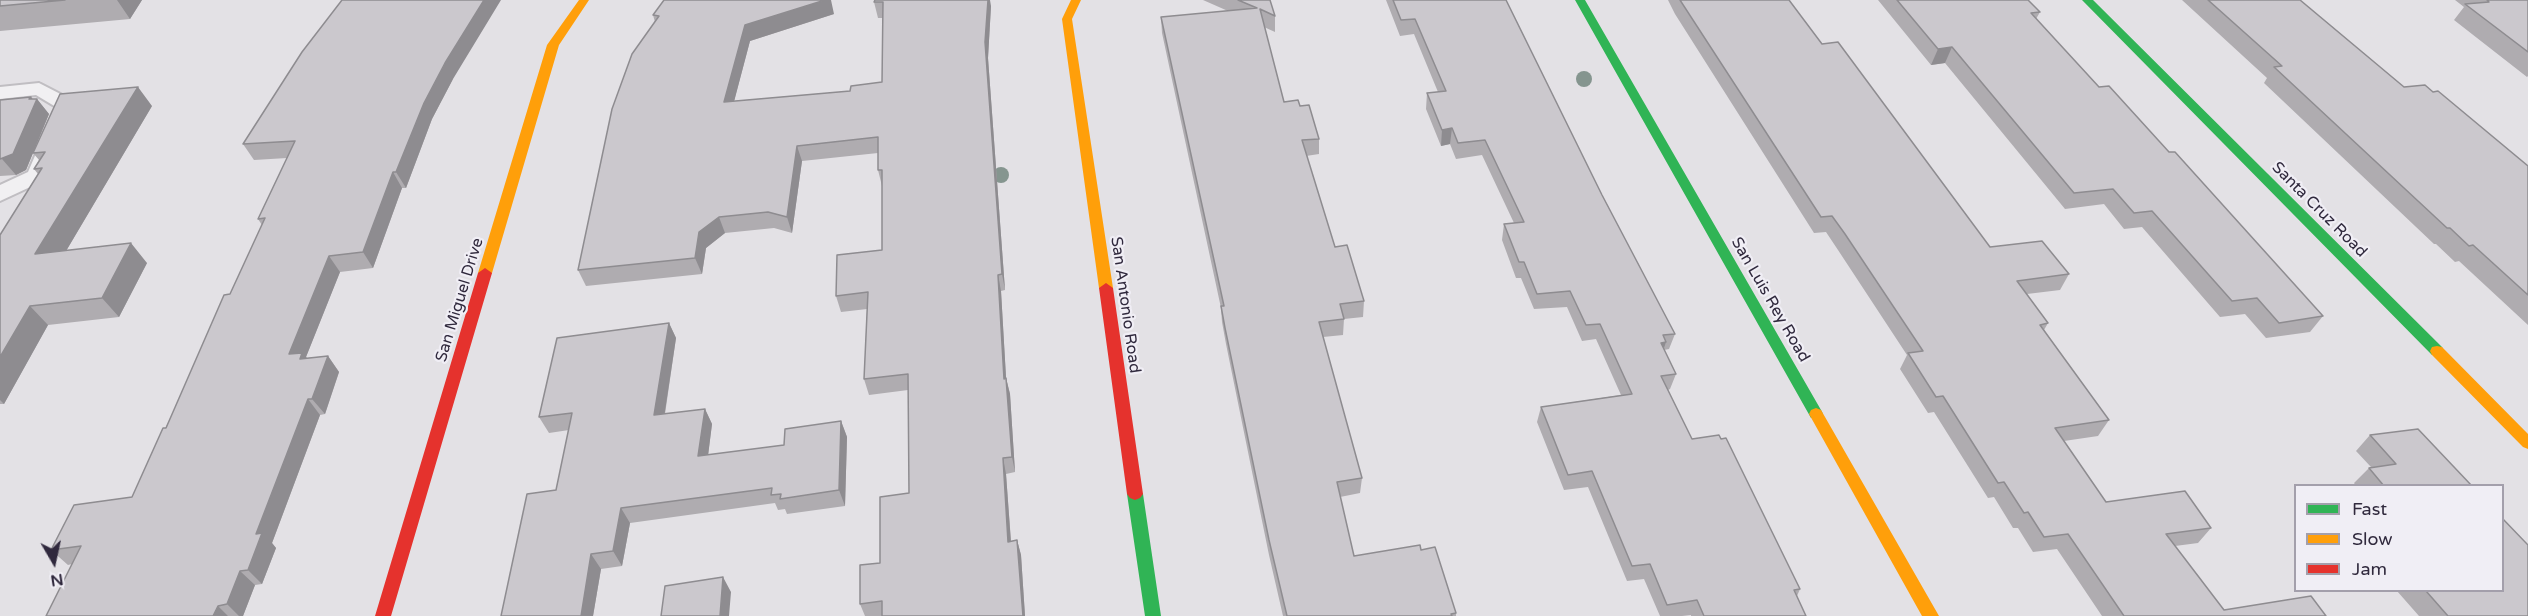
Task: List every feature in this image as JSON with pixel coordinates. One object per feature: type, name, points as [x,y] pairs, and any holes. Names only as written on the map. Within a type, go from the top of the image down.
[{"type":"street","name":"San Miguel Drive","points":[[383,616],[554,45],[584,0]]},
{"type":"street","name":"San Antonio Road","points":[[1076,0],[1067,19],[1153,616]]},
{"type":"street","name":"San Luis Rey Road","points":[[1580,0],[1931,616]]},
{"type":"street","name":"Santa Cruz Road","points":[[2087,0],[2528,443]]},
{"type":"lane","points":[[0,93],[39,89],[67,105],[36,177],[0,194]]},
{"type":"building","points":[[0,0],[65,0],[0,6]]},
{"type":"building","points":[[342,0],[484,0],[445,63],[424,103],[396,172],[393,172],[363,252],[329,256],[289,354],[302,353],[300,359],[328,356],[312,399],[308,399],[256,534],[262,533],[248,570],[240,571],[227,604],[218,606],[213,616],[46,616],[81,546],[51,550],[74,505],[132,497],[163,428],[166,428],[224,295],[230,294],[265,218],[258,219],[295,141],[243,144],[302,52]]},
{"type":"building","points":[[664,0],[825,0],[745,25],[724,102],[850,91],[851,86],[882,82],[883,2],[874,2],[875,0],[988,0],[985,42],[1002,274],[998,275],[1004,379],[1006,378],[1012,457],[1003,458],[1008,542],[1017,540],[1023,616],[882,616],[882,601],[860,604],[860,565],[880,563],[880,497],[909,493],[908,374],[864,379],[868,292],[836,296],[837,255],[882,250],[882,170],[878,170],[878,137],[797,146],[787,217],[768,212],[719,217],[699,232],[695,258],[578,270],[612,109],[632,54],[659,16],[653,15]]},
{"type":"building","points":[[1238,0],[1270,0],[1275,16],[1260,9],[1284,102],[1298,100],[1300,106],[1309,105],[1319,139],[1302,140],[1335,247],[1347,245],[1364,301],[1340,304],[1344,319],[1319,322],[1362,478],[1337,482],[1354,556],[1420,545],[1421,550],[1435,547],[1456,613],[1451,614],[1452,616],[1287,616],[1225,328],[1221,306],[1224,306],[1161,17],[1257,8]]},
{"type":"building","points":[[1393,0],[1506,0],[1602,195],[1675,334],[1663,335],[1666,342],[1661,343],[1676,374],[1661,376],[1692,439],[1719,435],[1721,439],[1726,438],[1800,589],[1794,590],[1806,616],[1704,616],[1697,600],[1667,605],[1650,564],[1632,566],[1592,471],[1568,475],[1541,407],[1632,394],[1600,324],[1586,325],[1570,291],[1537,294],[1524,262],[1519,262],[1504,224],[1524,222],[1485,140],[1458,143],[1452,128],[1442,130],[1427,93],[1446,91],[1415,19],[1401,20]]},
{"type":"building","points":[[1680,0],[1789,0],[1822,44],[1838,42],[1990,247],[2042,241],[2069,274],[2017,281],[2048,323],[2040,325],[2109,420],[2055,428],[2106,502],[2185,491],[2211,528],[2166,534],[2224,610],[2311,596],[2326,616],[2124,616],[2068,534],[2044,537],[2028,512],[2024,513],[2004,482],[1998,483],[1943,396],[1936,397],[1908,353],[1923,351],[1832,216],[1821,217]]},
{"type":"building","points":[[1897,0],[2028,0],[2040,12],[2031,13],[2099,87],[2109,86],[2169,152],[2175,152],[2323,316],[2279,323],[2257,298],[2232,301],[2152,211],[2134,213],[2113,189],[2074,193],[1952,47],[1938,49]]},
{"type":"building","points":[[2208,0],[2300,0],[2404,87],[2425,85],[2433,92],[2438,91],[2528,166],[2528,295],[2473,245],[2469,246],[2450,228],[2447,228],[2274,67],[2282,66]]},
{"type":"building","points":[[2487,0],[2528,0],[2528,52],[2465,4],[2489,2]]},
{"type":"building","points":[[138,87],[35,254],[131,243],[102,298],[30,306],[0,357],[0,235],[42,168],[34,169],[45,152],[33,153],[60,94]]},
{"type":"building","points":[[31,97],[29,99],[37,99],[13,154],[0,159],[0,100]]},
{"type":"building","points":[[669,323],[654,415],[705,409],[698,456],[784,445],[785,429],[841,421],[839,490],[780,499],[781,494],[771,495],[772,488],[621,508],[613,551],[591,554],[581,616],[501,616],[527,494],[556,490],[572,413],[539,417],[557,338]]},
{"type":"building","points":[[2418,429],[2470,484],[2382,484],[2369,468],[2396,464],[2370,435]]},
{"type":"building","points":[[2504,520],[2528,545],[2528,616],[2448,616],[2427,592],[2504,592]]},
{"type":"building","points":[[723,577],[720,616],[661,616],[665,586]]},
{"type":"traffic: fast","points":[[1580,0],[1816,414]]},
{"type":"traffic: fast","points":[[2087,0],[2437,351]]},
{"type":"traffic: fast","points":[[1135,494],[1153,616]]},
{"type":"traffic: slow","points":[[485,273],[553,45],[584,0]]},
{"type":"traffic: slow","points":[[1076,0],[1067,19],[1106,288]]},
{"type":"traffic: slow","points":[[2437,351],[2528,443]]},
{"type":"traffic: slow","points":[[1816,414],[1931,616]]},
{"type":"traffic: jam","points":[[383,616],[485,273]]},
{"type":"traffic: jam","points":[[1106,288],[1135,494]]}]
